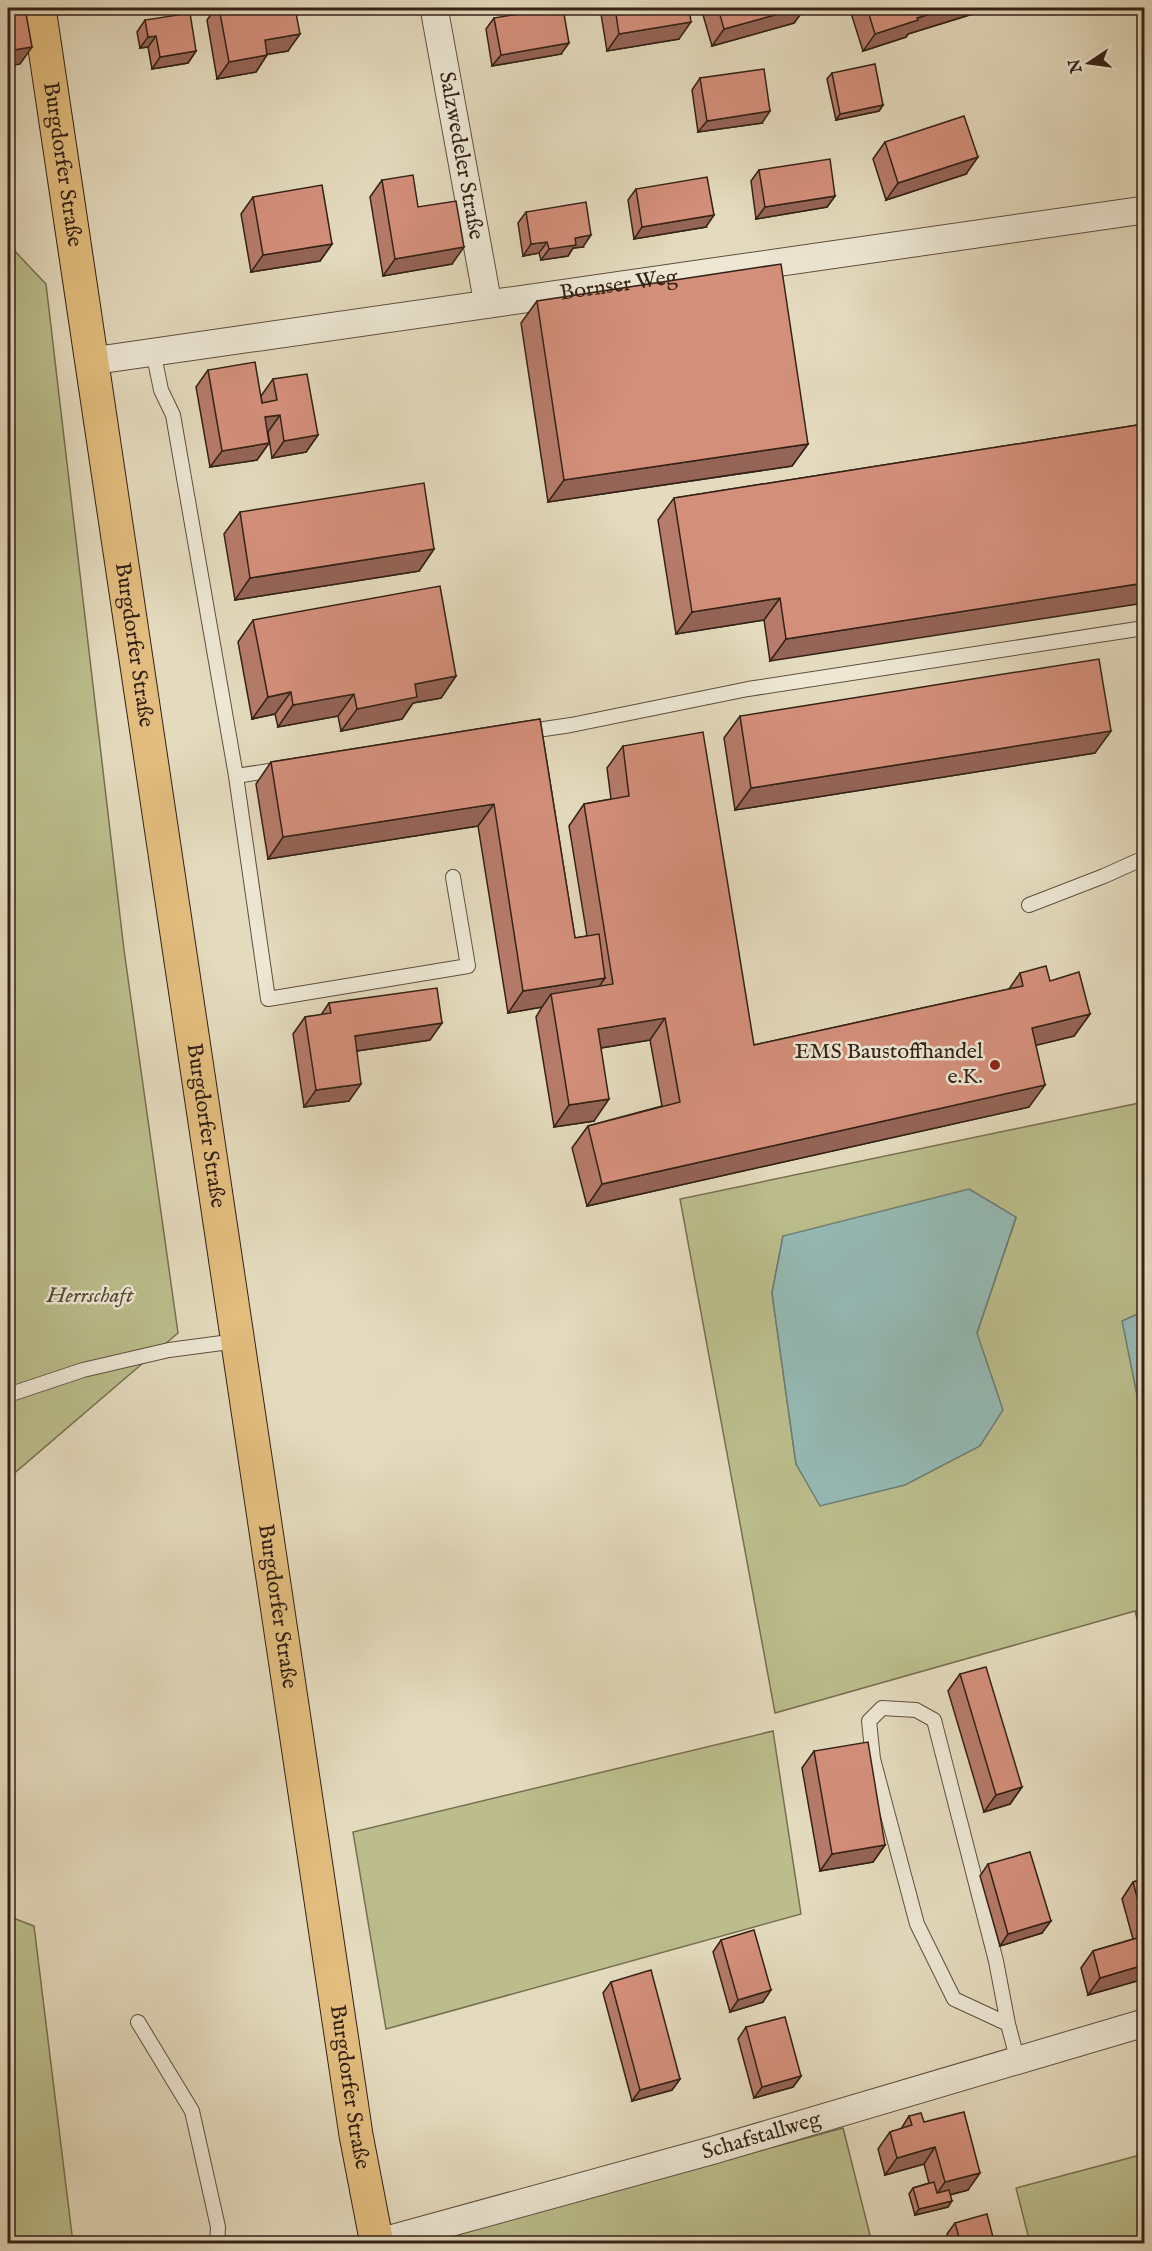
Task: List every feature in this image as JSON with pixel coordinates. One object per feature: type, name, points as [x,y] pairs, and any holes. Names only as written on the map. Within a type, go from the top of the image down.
[{"type":"main road","name":"Burgdorfer Straße","points":[[39,8],[356,2135],[376,2243]]},
{"type":"street","name":"Salzwedeler Straße","points":[[434,8],[488,304]]},
{"type":"street","name":"Bornser Weg","points":[[92,360],[1144,210]]},
{"type":"street","name":"Schafstallweg","points":[[376,2243],[1018,2062],[1144,2023]]},
{"type":"lane","points":[[153,351],[161,390],[173,415],[236,776],[268,999],[468,966],[453,877]]},
{"type":"lane","points":[[513,734],[571,725],[748,689],[1144,628]]},
{"type":"lane","points":[[236,776],[294,768]]},
{"type":"lane","points":[[1029,904],[1104,876],[1144,858]]},
{"type":"lane","points":[[8,1395],[105,1365],[169,1350],[237,1341]]},
{"type":"lane","points":[[1008,2024],[954,1999],[917,1924],[873,1759],[868,1721],[882,1708],[916,1710],[934,1720],[996,1961],[1018,2062]]},
{"type":"lane","points":[[138,2022],[192,2111],[218,2228],[218,2244]]},
{"type":"green space","name":"Herrschaft","points":[[8,244],[46,284],[124,950],[178,1333],[8,1477]]},
{"type":"green space","points":[[1144,1102],[1144,1311],[1123,1321],[1144,1430],[1144,1645],[1135,1611],[775,1713],[680,1199]],"holes":[[[1016,1218],[977,1333],[796,1464],[772,1293],[783,1236]]]},
{"type":"green space","points":[[773,1731],[801,1914],[386,2029],[353,1832]]},
{"type":"green space","points":[[8,1916],[34,1926],[73,2243],[8,2243]]},
{"type":"green space","points":[[843,2128],[872,2243],[430,2244],[430,2241]]},
{"type":"green space","points":[[1144,2154],[1144,2243],[1030,2243],[1016,2188]]},
{"type":"water","points":[[969,1189],[1016,1217],[977,1333],[1003,1410],[980,1446],[905,1485],[820,1506],[796,1464],[772,1293],[783,1236]]},
{"type":"water","points":[[1144,1311],[1144,1430],[1122,1321]]},
{"type":"building","points":[[8,8],[25,8],[32,47],[8,51]]},
{"type":"building","points":[[219,8],[295,8],[300,34],[265,40],[267,55],[229,62]]},
{"type":"building","points":[[563,8],[569,43],[501,55],[494,18]]},
{"type":"building","points":[[615,8],[689,8],[691,22],[619,34]]},
{"type":"building","points":[[718,8],[800,8],[724,29]]},
{"type":"building","points":[[867,8],[950,8],[875,34]]},
{"type":"building","points":[[190,13],[196,51],[160,57],[156,36],[148,37],[145,20]]},
{"type":"building","points":[[875,64],[883,105],[840,114],[832,73]]},
{"type":"building","points":[[764,69],[770,111],[707,121],[700,78]]},
{"type":"building","points":[[964,116],[978,157],[898,183],[885,142]]},
{"type":"building","points":[[830,159],[835,196],[765,207],[759,170]]},
{"type":"building","points":[[413,175],[418,207],[456,201],[464,247],[395,259],[382,180]]},
{"type":"building","points":[[707,177],[714,215],[642,227],[636,189]]},
{"type":"building","points":[[322,185],[332,244],[263,255],[253,197]]},
{"type":"building","points":[[586,202],[591,235],[575,238],[576,245],[549,249],[547,242],[531,244],[526,212]]},
{"type":"building","points":[[781,264],[808,444],[564,480],[537,301]]},
{"type":"building","points":[[255,362],[262,403],[277,400],[273,379],[307,374],[318,435],[284,441],[280,415],[265,417],[269,443],[222,451],[208,370]]},
{"type":"building","points":[[1144,424],[1144,583],[786,639],[780,598],[692,612],[674,498]]},
{"type":"building","points":[[424,483],[434,549],[250,578],[240,512]]},
{"type":"building","points":[[440,586],[456,676],[415,684],[417,697],[357,709],[354,694],[293,705],[291,692],[268,697],[253,620]]},
{"type":"building","points":[[1099,659],[1111,731],[751,788],[740,716]]},
{"type":"building","points":[[540,719],[575,938],[599,934],[605,978],[523,991],[494,804],[283,837],[271,762]]},
{"type":"building","points":[[703,732],[754,1045],[1023,986],[1020,973],[1046,966],[1050,981],[1079,972],[1090,1014],[1032,1028],[1045,1085],[602,1184],[588,1126],[680,1102],[665,1018],[598,1029],[609,1099],[569,1105],[551,994],[613,984],[584,804],[629,796],[623,746]]},
{"type":"building","points":[[437,988],[442,1023],[355,1036],[361,1084],[316,1090],[305,1017],[331,1013],[329,1003]]},
{"type":"building","points":[[986,1667],[1022,1787],[996,1795],[960,1674]]},
{"type":"building","points":[[868,1742],[885,1845],[832,1854],[814,1751]]},
{"type":"building","points":[[1030,1852],[1051,1921],[1008,1934],[988,1864]]},
{"type":"building","points":[[1144,1879],[1144,1923],[1133,1882]]},
{"type":"building","points":[[754,1930],[771,1990],[738,2000],[721,1940]]},
{"type":"building","points":[[1144,1936],[1144,1965],[1100,1978],[1093,1951]]},
{"type":"building","points":[[651,1970],[680,2079],[640,2090],[611,1982]]},
{"type":"building","points":[[785,2017],[801,2076],[762,2087],[746,2027]]},
{"type":"building","points":[[964,2112],[980,2173],[945,2182],[935,2147],[897,2158],[890,2132],[912,2125],[909,2116],[921,2113],[924,2122]]},
{"type":"building","points":[[934,2182],[937,2193],[949,2190],[952,2201],[919,2209],[913,2188]]},
{"type":"building","points":[[987,2214],[994,2241],[985,2244],[961,2244],[955,2223]]},
{"type":"place","name":"EMS Baustoffhandel e.K.","points":[[995,1065]]}]
